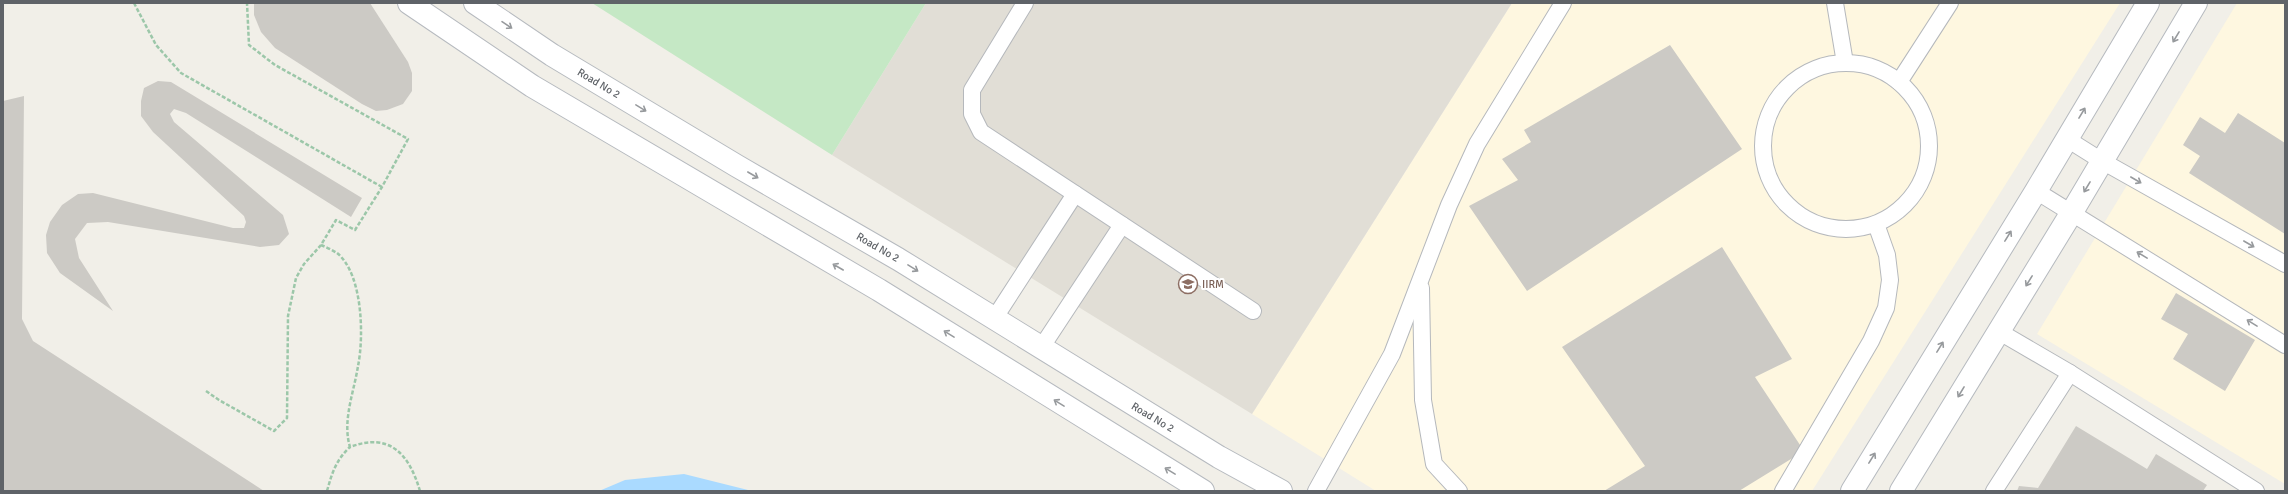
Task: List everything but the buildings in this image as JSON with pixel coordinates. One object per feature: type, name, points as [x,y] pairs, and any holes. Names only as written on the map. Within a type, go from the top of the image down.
[{"type":"street","points":[[409,3],[532,86],[879,290],[1204,491]]},
{"type":"street","name":"Road No 2","points":[[475,3],[552,55],[737,166],[898,259],[1219,458],[1281,491]]},
{"type":"street","points":[[1852,491],[2036,191],[2148,3]]},
{"type":"street","points":[[1901,491],[2072,212],[2192,4]]},
{"type":"lane","points":[[1025,3],[972,90],[972,114],[981,132],[1253,311]]},
{"type":"lane","points":[[1316,491],[1392,354],[1449,205],[1477,144],[1563,3]]},
{"type":"lane","points":[[1835,3],[1845,63]]},
{"type":"lane","points":[[1899,82],[1950,3]]},
{"type":"lane","points":[[1845,63],[1865,65],[1883,71],[1899,82],[1913,96],[1923,113],[1928,131],[1930,150],[1927,169],[1919,187],[1908,203],[1893,216],[1876,224],[1856,229],[1837,229],[1818,225],[1801,216],[1786,204],[1774,188],[1766,171],[1764,158],[1763,132],[1769,114],[1778,97],[1792,83],[1808,72],[1826,65],[1845,63]]},
{"type":"lane","points":[[2066,139],[2102,161],[2285,264]]},
{"type":"lane","points":[[2036,191],[2285,344]]},
{"type":"lane","points":[[994,319],[1076,194]]},
{"type":"lane","points":[[1783,491],[1870,341],[1886,308],[1890,280],[1887,256],[1876,224]]},
{"type":"lane","points":[[1041,348],[1122,225]]},
{"type":"lane","points":[[1420,280],[1423,400],[1434,464],[1459,491]]},
{"type":"lane","points":[[1998,331],[2070,372],[2256,491]]},
{"type":"lane","points":[[1994,491],[2070,372]]},
{"type":"path","points":[[134,3],[156,45],[181,72],[382,187]]},
{"type":"path","points":[[206,390],[274,431],[287,418],[288,316],[296,278],[304,264],[321,245],[336,220],[355,230],[382,187],[408,140],[275,65],[249,45],[247,3]]},
{"type":"path","points":[[321,245],[337,254],[349,270],[357,296],[362,324],[358,366],[348,418],[347,437],[350,447]]},
{"type":"path","points":[[327,491],[332,470],[339,457],[350,447],[362,442],[374,441],[390,444],[401,454],[411,469],[420,491]]},
{"type":"shaded area","name":"IIRM","points":[[926,3],[1512,3],[1252,414],[832,155]]},
{"type":"shaded area","points":[[1512,3],[2120,3],[1812,491],[1376,491],[1252,414]]},
{"type":"shaded area","points":[[2237,3],[2285,3],[2285,484],[2037,334]]},
{"type":"green space","points":[[592,3],[926,3],[832,155]]},
{"type":"water","points":[[684,474],[752,491],[599,491],[625,480]]},
{"type":"place","name":"IIRM","points":[[1188,284]]}]
